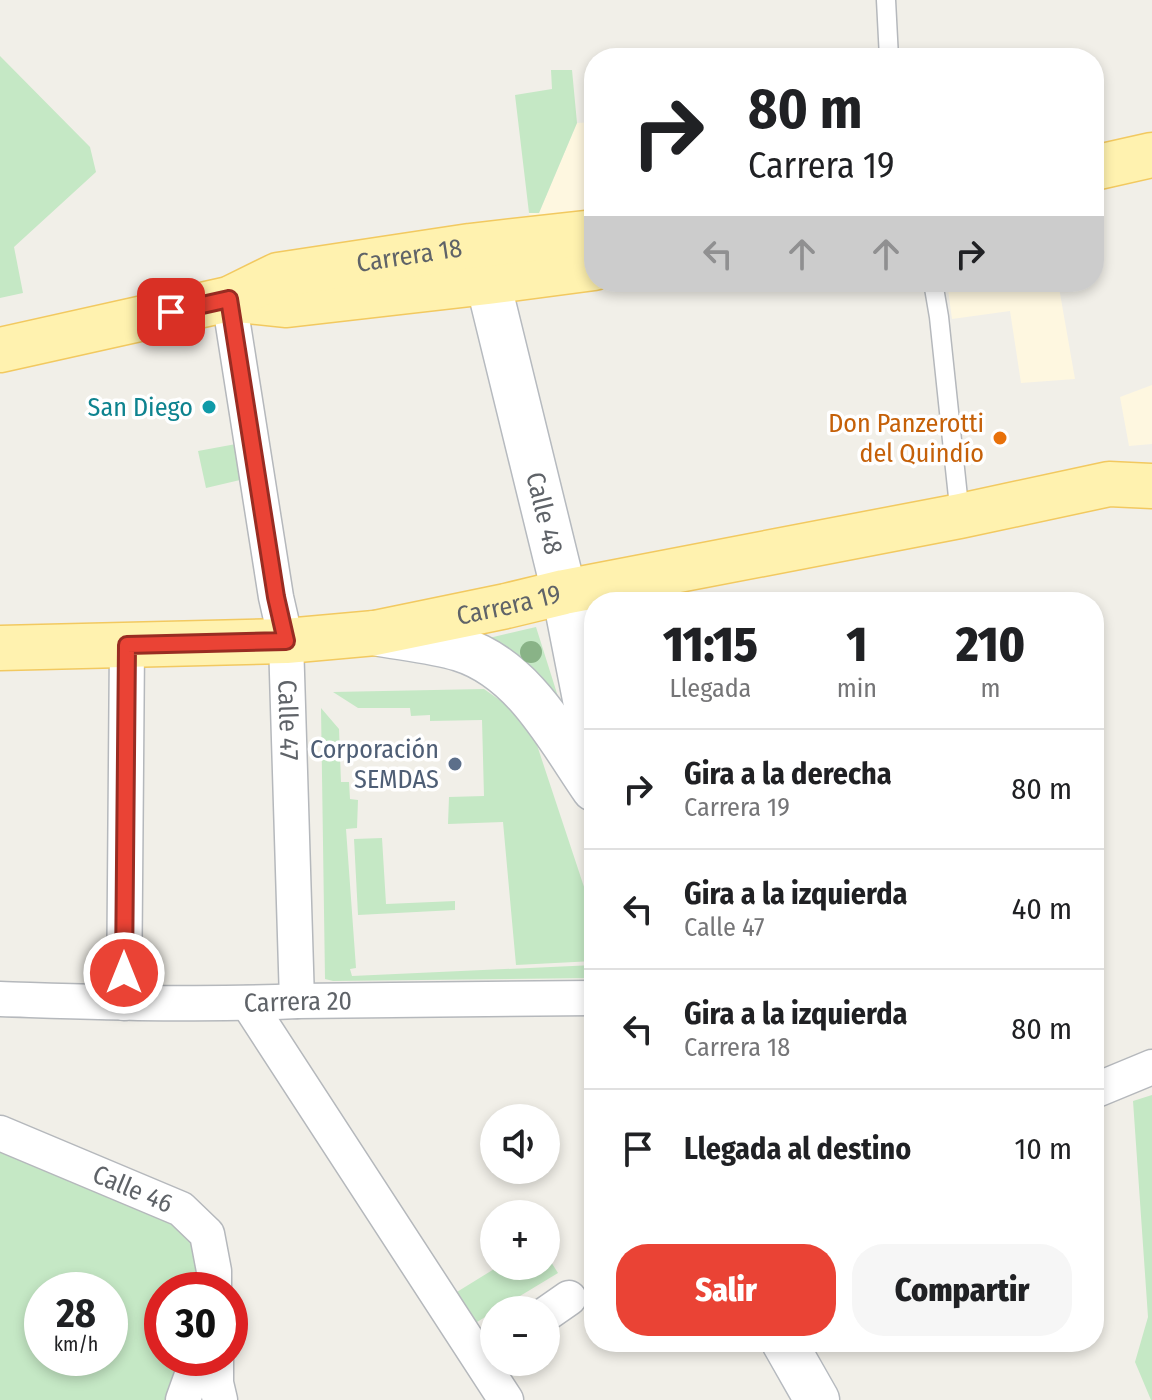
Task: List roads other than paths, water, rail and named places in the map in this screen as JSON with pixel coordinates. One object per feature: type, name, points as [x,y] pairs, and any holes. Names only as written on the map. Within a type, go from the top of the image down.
[{"type":"main road","points":[[1104,166],[1152,155]]},
{"type":"main road","name":"Carrera 18","points":[[0,350],[229,299],[278,275],[470,246],[584,233]]},
{"type":"main road","name":"Carrera 18","points":[[229,299],[287,305],[584,269]]},
{"type":"main road","name":"Carrera 19","points":[[0,648],[286,641],[375,633],[564,592],[960,516],[1109,484],[1152,486]]},
{"type":"street","name":"Calle 48","points":[[488,282],[564,592],[584,694]]},
{"type":"street","name":"Calle 47","points":[[229,299],[276,597],[286,641],[297,1001]]},
{"type":"street","points":[[375,633],[461,650],[491,665],[530,696],[584,774]]},
{"type":"street","points":[[124,1003],[127,645]]},
{"type":"street","name":"Carrera 20","points":[[0,999],[248,1003],[584,998]]},
{"type":"street","points":[[248,1003],[480,1344]]},
{"type":"street","points":[[1104,1087],[1152,1067]]},
{"type":"street","name":"Calle 46","points":[[0,1133],[181,1209],[207,1234],[214,1272]]},
{"type":"street","points":[[790,1352],[817,1400]]},
{"type":"street","points":[[183,1400],[192,1376]]},
{"type":"street","points":[[216,1376],[220,1400]]},
{"type":"street","points":[[496,1376],[506,1400]]},
{"type":"lane","points":[[886,0],[888,48]]},
{"type":"lane","points":[[934,292],[960,516]]},
{"type":"place","name":"San Diego","points":[[209,407]]},
{"type":"place","name":"Don Panzerotti del Quindío","points":[[1000,438]]},
{"type":"place","name":"Corporación SEMDAS","points":[[455,764]]}]
